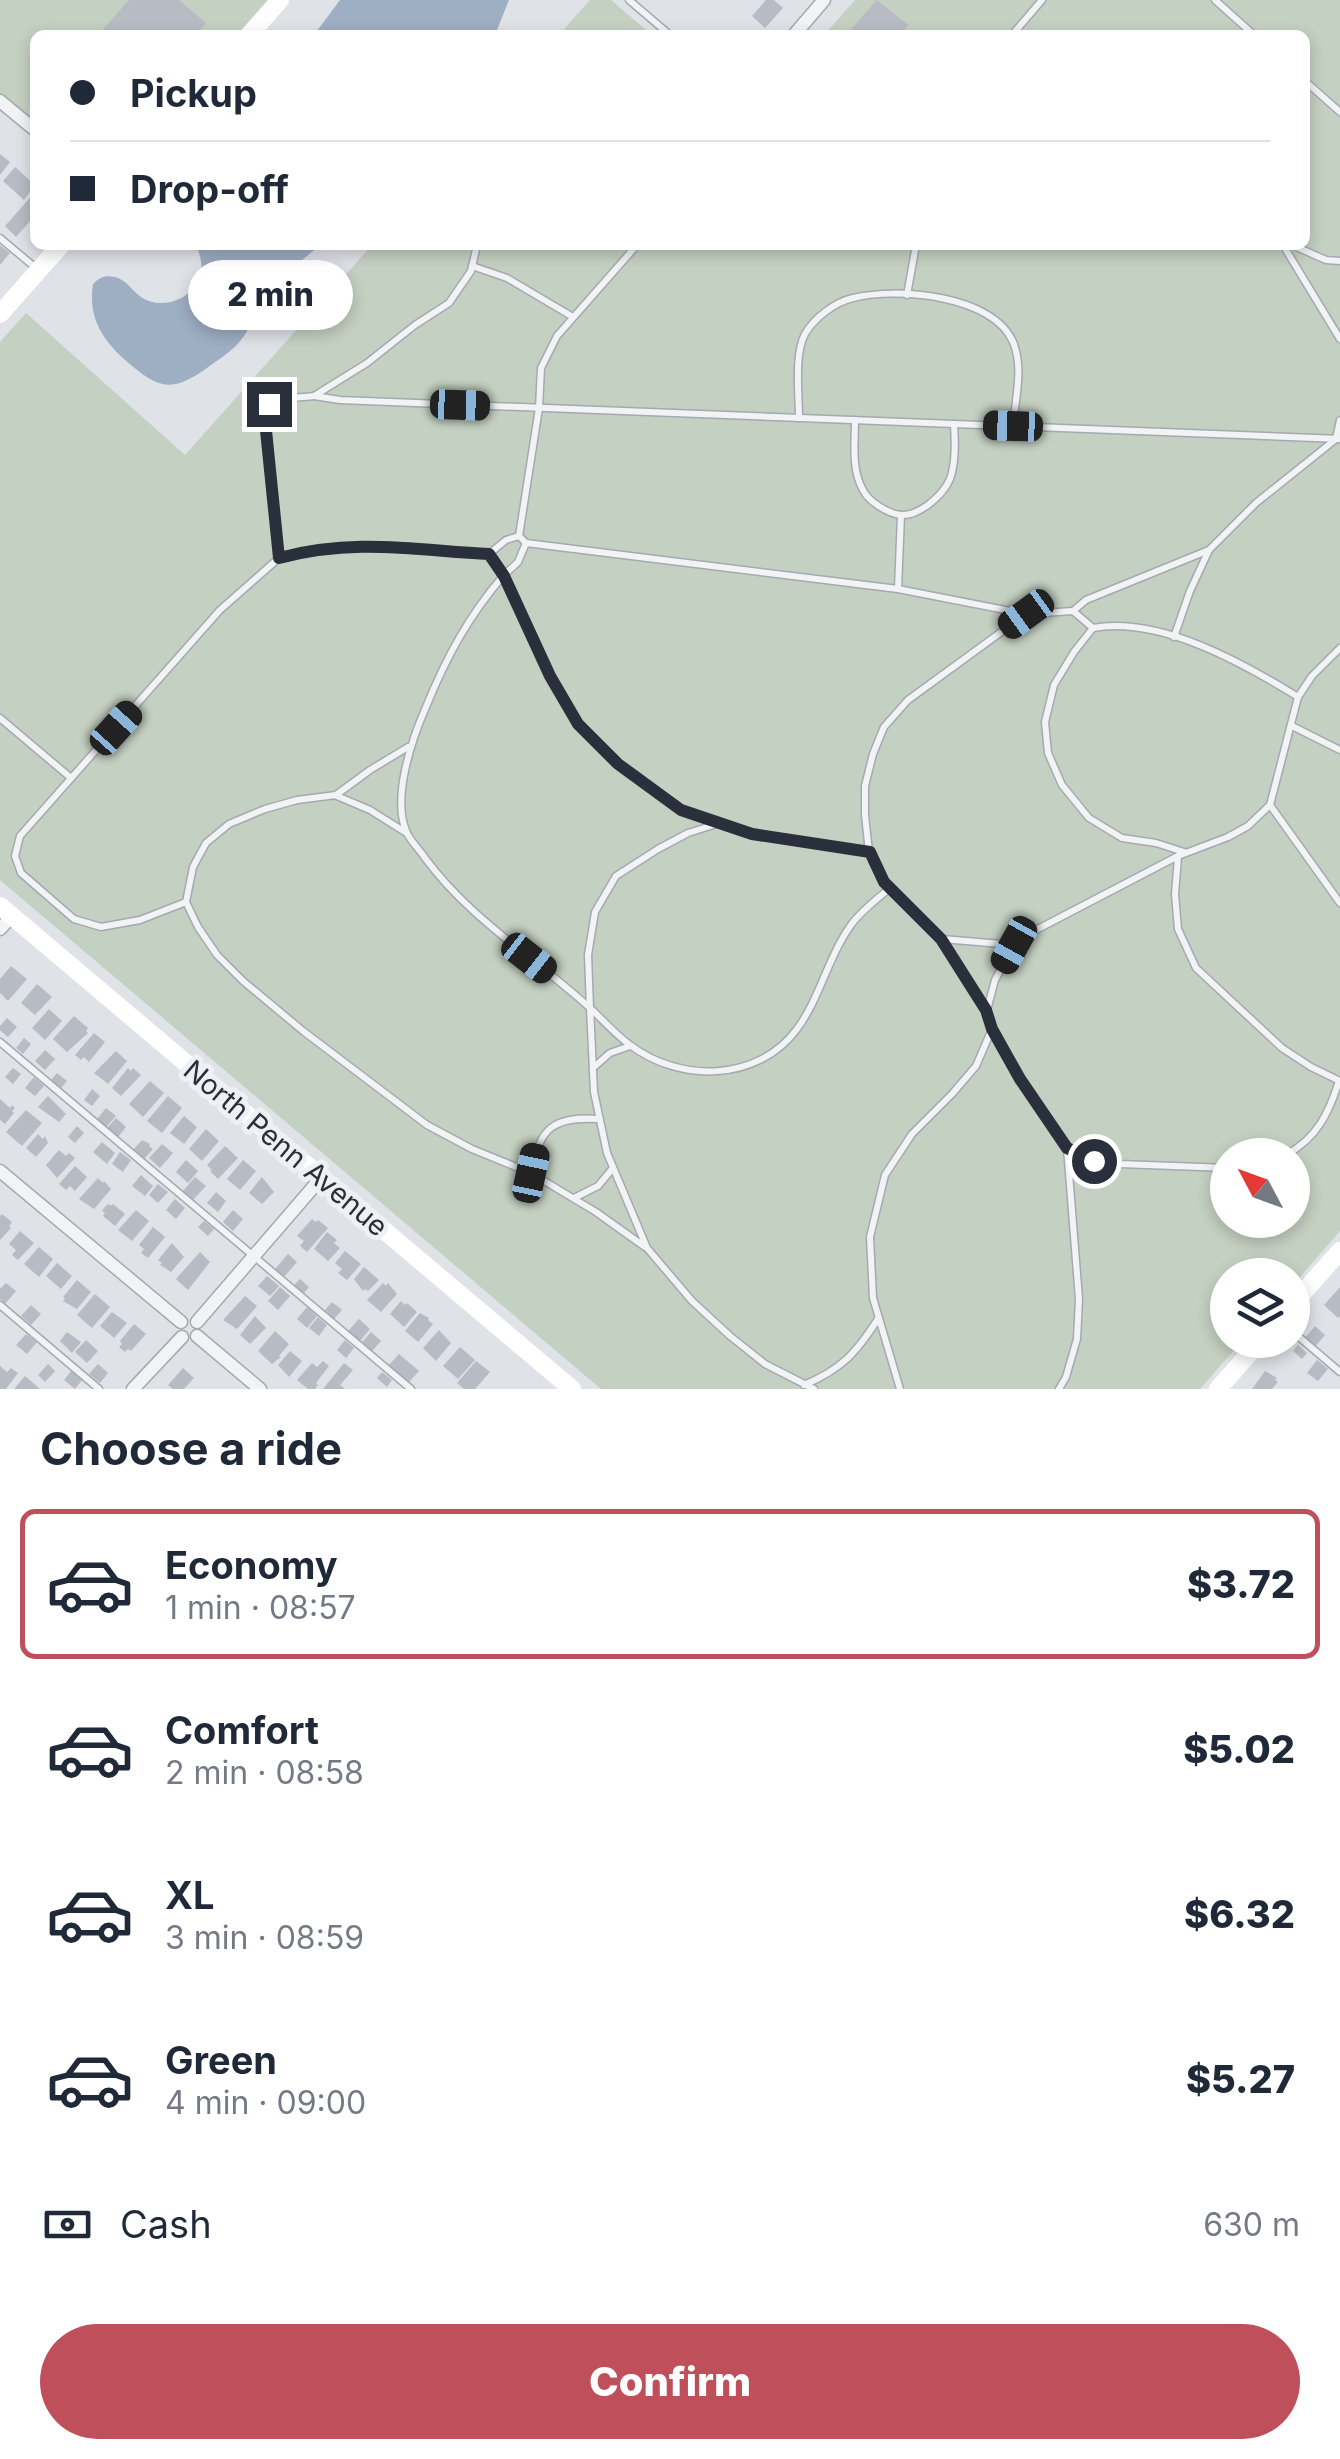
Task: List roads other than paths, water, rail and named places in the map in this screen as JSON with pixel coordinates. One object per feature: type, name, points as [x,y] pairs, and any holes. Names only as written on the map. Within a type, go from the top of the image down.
[{"type":"main road","points":[[253,30],[272,3]]},
{"type":"main road","points":[[0,314],[57,250]]},
{"type":"main road","name":"North Penn Avenue","points":[[4,917],[572,1389]]},
{"type":"main road","points":[[1310,1285],[1340,1251]]},
{"type":"main road","points":[[1218,1389],[1245,1358]]},
{"type":"street","points":[[798,30],[820,2]]},
{"type":"street","points":[[0,101],[30,126]]},
{"type":"street","points":[[0,1171],[181,1322]]},
{"type":"street","points":[[182,1337],[192,1340],[253,1256],[322,1178]]},
{"type":"street","points":[[182,1337],[181,1322],[191,1318],[197,1329],[260,1389]]},
{"type":"street","points":[[133,1389],[182,1337]]},
{"type":"lane","points":[[629,0],[664,30]]},
{"type":"lane","points":[[1016,30],[1042,0]]},
{"type":"lane","points":[[1215,0],[1248,30]]},
{"type":"lane","points":[[1310,85],[1340,112]]},
{"type":"lane","points":[[0,238],[39,270]]},
{"type":"lane","points":[[314,396],[449,303],[472,266],[476,250]]},
{"type":"lane","points":[[406,832],[402,801],[409,746],[458,636],[518,562],[539,408],[540,368],[557,336],[634,250]]},
{"type":"lane","points":[[907,295],[915,250]]},
{"type":"lane","points":[[1286,250],[1340,339]]},
{"type":"lane","points":[[1303,250],[1326,260],[1340,261]]},
{"type":"lane","points":[[472,266],[507,278],[574,317]]},
{"type":"lane","points":[[800,418],[799,365],[804,336],[824,312],[851,298],[907,295],[968,306],[1000,321],[1014,344],[1018,376],[1013,426]]},
{"type":"lane","points":[[279,558],[264,411],[275,401],[314,396],[1338,439]]},
{"type":"lane","points":[[856,420],[856,471],[864,493],[882,508],[902,515],[920,510],[936,498],[950,479],[954,424]]},
{"type":"lane","points":[[1174,637],[1209,550],[1256,503],[1338,439],[1340,420]]},
{"type":"lane","points":[[898,588],[902,515]]},
{"type":"lane","points":[[186,902],[140,920],[101,927],[74,919],[20,873],[15,856],[20,836],[220,610],[279,558],[350,546],[489,554],[506,540],[522,540],[898,588],[1026,614],[1073,610],[1086,600],[1209,550]]},
{"type":"lane","points":[[489,554],[504,576],[550,676],[578,724],[618,764],[681,810],[752,834],[870,852]]},
{"type":"lane","points":[[1073,610],[1093,628]]},
{"type":"lane","points":[[1026,614],[908,700],[884,727],[864,786],[870,852],[890,888],[941,939],[986,1010],[992,1029],[1020,1079],[1067,1148],[1094,1161],[1210,1167]]},
{"type":"lane","points":[[1182,854],[1156,843],[1122,838],[1089,818],[1062,785],[1048,753],[1045,722],[1054,685],[1074,652],[1093,628],[1110,625],[1163,633],[1264,676],[1298,697]]},
{"type":"lane","points":[[986,1010],[994,980],[1014,945],[1182,854],[1228,838],[1270,805],[1298,697],[1312,676],[1340,648]]},
{"type":"lane","points":[[0,718],[72,778]]},
{"type":"lane","points":[[1292,726],[1340,750]]},
{"type":"lane","points":[[409,746],[336,795],[281,805],[230,824],[206,844],[193,867],[186,902],[198,927],[243,981],[427,1124],[472,1149],[531,1173],[647,1248],[730,1336],[765,1364],[814,1389]]},
{"type":"lane","points":[[336,795],[406,832],[438,875],[476,912],[630,1046],[681,1071],[743,1068],[772,1052],[796,1031],[851,924],[890,888]]},
{"type":"lane","points":[[1270,805],[1340,903]]},
{"type":"lane","points":[[647,1248],[607,1154],[599,1119],[588,955],[595,912],[616,876],[658,848],[721,823]]},
{"type":"lane","points":[[1182,854],[1175,894],[1178,929],[1196,968],[1282,1048],[1339,1081],[1330,1110],[1308,1138]]},
{"type":"lane","points":[[941,939],[1014,945]]},
{"type":"lane","points":[[900,1389],[873,1298],[870,1238],[885,1175],[912,1134],[976,1066],[992,1029]]},
{"type":"lane","points":[[0,1042],[411,1389]]},
{"type":"lane","points":[[594,1068],[610,1052],[630,1046]]},
{"type":"lane","points":[[531,1173],[537,1144],[553,1125],[577,1117],[599,1119]]},
{"type":"lane","points":[[1059,1389],[1078,1339],[1067,1148]]},
{"type":"lane","points":[[573,1198],[598,1186],[613,1168]]},
{"type":"lane","points":[[0,1306],[99,1389]]},
{"type":"lane","points":[[804,1385],[829,1374],[858,1349],[879,1318]]},
{"type":"lane","points":[[1310,1346],[1340,1372]]},
{"type":"water","points":[[340,0],[509,0],[497,30],[318,30]]},
{"type":"water","points":[[197,250],[314,250],[264,298],[245,335],[231,350],[186,381],[157,382],[124,359],[103,334],[92,306],[93,284],[103,277],[115,277],[147,300],[174,301],[192,290],[201,274]]}]
